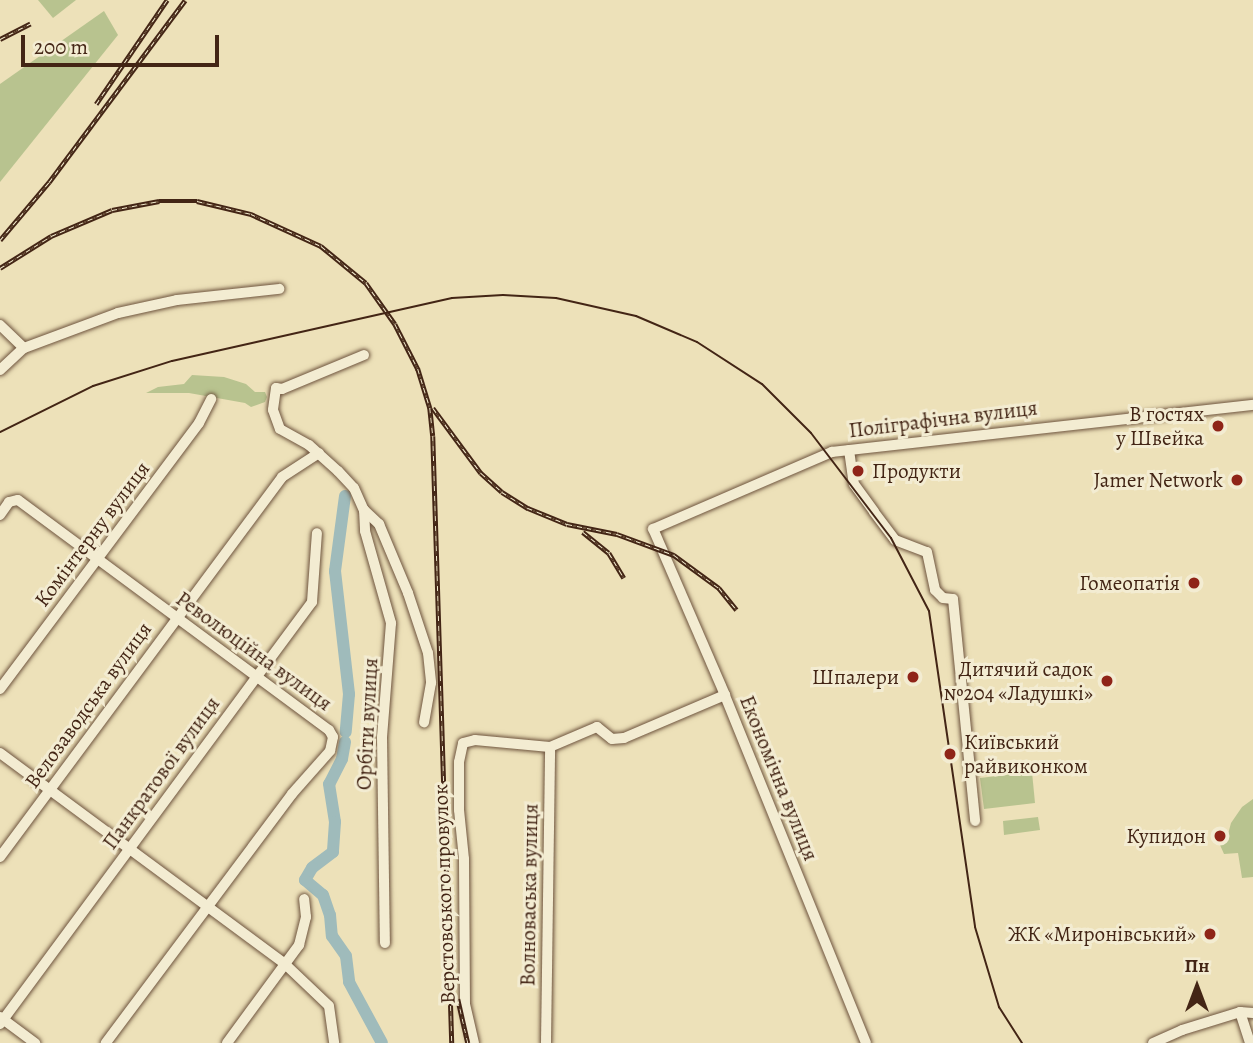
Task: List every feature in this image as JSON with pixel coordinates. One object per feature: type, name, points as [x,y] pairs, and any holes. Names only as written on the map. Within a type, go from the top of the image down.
[{"type":"street","points":[[0,370],[24,348],[67,331],[147,306],[279,289]]},
{"type":"street","points":[[0,325],[24,348]]},
{"type":"street","points":[[364,355],[282,389],[276,388],[273,410],[280,429],[319,453],[354,488],[364,510],[379,524],[408,593],[428,653],[431,683],[424,722]]},
{"type":"street","name":"Комінтерну вулиця","points":[[0,689],[199,423],[211,400]]},
{"type":"street","name":"Поліграфічна вулиця","points":[[653,529],[824,455],[1253,405]]},
{"type":"street","points":[[849,450],[852,478],[867,503],[895,540],[927,552],[935,590],[943,598],[953,599],[975,821]]},
{"type":"street","name":"Велозаводська вулиця","points":[[0,857],[282,477],[319,453]]},
{"type":"street","name":"Революційна вулиця","points":[[0,515],[9,502],[18,500],[329,730],[333,742],[330,751],[292,794],[106,1043]]},
{"type":"street","name":"Орбіти вулиця","points":[[364,510],[365,531],[391,623],[382,737],[385,943]]},
{"type":"street","name":"Економічна вулиця","points":[[653,529],[725,695],[866,1043]]},
{"type":"street","name":"Панкратової вулиця","points":[[1,1020],[313,602],[317,533]]},
{"type":"street","points":[[550,747],[597,727],[612,739],[624,738],[725,695]]},
{"type":"street","name":"Верстовського провулок","points":[[474,1043],[465,1004],[464,859],[459,810],[459,762],[463,743],[475,740],[550,747]]},
{"type":"street","name":"Волноваська вулиця","points":[[546,1043],[550,747]]},
{"type":"street","points":[[0,753],[286,965],[329,1006],[334,1043]]},
{"type":"street","points":[[227,1043],[286,965],[303,936],[306,917],[304,899]]},
{"type":"street","points":[[1153,1043],[1182,1030],[1240,1012],[1253,1013]]},
{"type":"street","points":[[1240,1012],[1250,1043]]},
{"type":"street","points":[[1,1020],[35,1043]]},
{"type":"street","points":[[1182,1030],[1185,1043]]},
{"type":"green space","points":[[38,0],[76,0],[53,18]]},
{"type":"green space","points":[[104,11],[118,35],[0,182],[0,84]]},
{"type":"green space","points":[[192,375],[224,377],[246,384],[255,392],[265,392],[267,397],[265,402],[251,407],[245,403],[189,393],[146,393],[158,387],[184,384]]},
{"type":"green space","points":[[1032,772],[1035,803],[984,809],[980,778]]},
{"type":"green space","points":[[1253,799],[1253,877],[1242,878],[1238,853],[1224,854],[1220,845],[1227,838],[1231,823],[1242,807]]},
{"type":"green space","points":[[1038,817],[1040,830],[1004,835],[1003,821]]},
{"type":"waterway","points":[[345,496],[335,571],[349,694],[346,732]]},
{"type":"waterway","points":[[345,742],[342,759],[329,784],[335,822],[333,852],[312,868],[305,880],[323,895],[330,915],[332,936],[346,956],[349,982],[382,1043]]},
{"type":"tram line","points":[[0,432],[93,386],[172,361],[452,298],[503,295],[556,298],[636,316],[697,342],[762,384],[811,433],[891,538],[929,611],[975,927],[999,1007],[1022,1043]]},
{"type":"railway","points":[[96,104],[167,0]]},
{"type":"railway","points":[[0,240],[49,182],[185,0]]},
{"type":"railway","points":[[0,39],[30,24]]},
{"type":"railway","points":[[0,268],[51,236],[112,210],[159,201],[197,201],[251,214],[321,246],[366,283],[395,324],[418,369],[430,408],[433,436],[452,1043]]},
{"type":"railway","points":[[433,408],[481,473],[502,492],[528,508],[567,524],[617,534],[674,555],[719,588],[737,610]]},
{"type":"railway","points":[[583,532],[609,553],[624,578]]},
{"type":"railway","points":[[458,999],[468,1043]]},
{"type":"place","name":"В гостях у Швейка","points":[[1218,426]]},
{"type":"place","name":"Продукти","points":[[858,471]]},
{"type":"place","name":"Jamer Network","points":[[1237,480]]},
{"type":"place","name":"Гомеопатія","points":[[1194,583]]},
{"type":"place","name":"Шпалери","points":[[913,677]]},
{"type":"place","name":"Дитячий садок №204 «Ладушкі»","points":[[1107,681]]},
{"type":"place","name":"Київський райвиконком","points":[[950,754]]},
{"type":"place","name":"Купидон","points":[[1220,836]]},
{"type":"place","name":"ЖК «Миронівський»","points":[[1210,934]]}]
